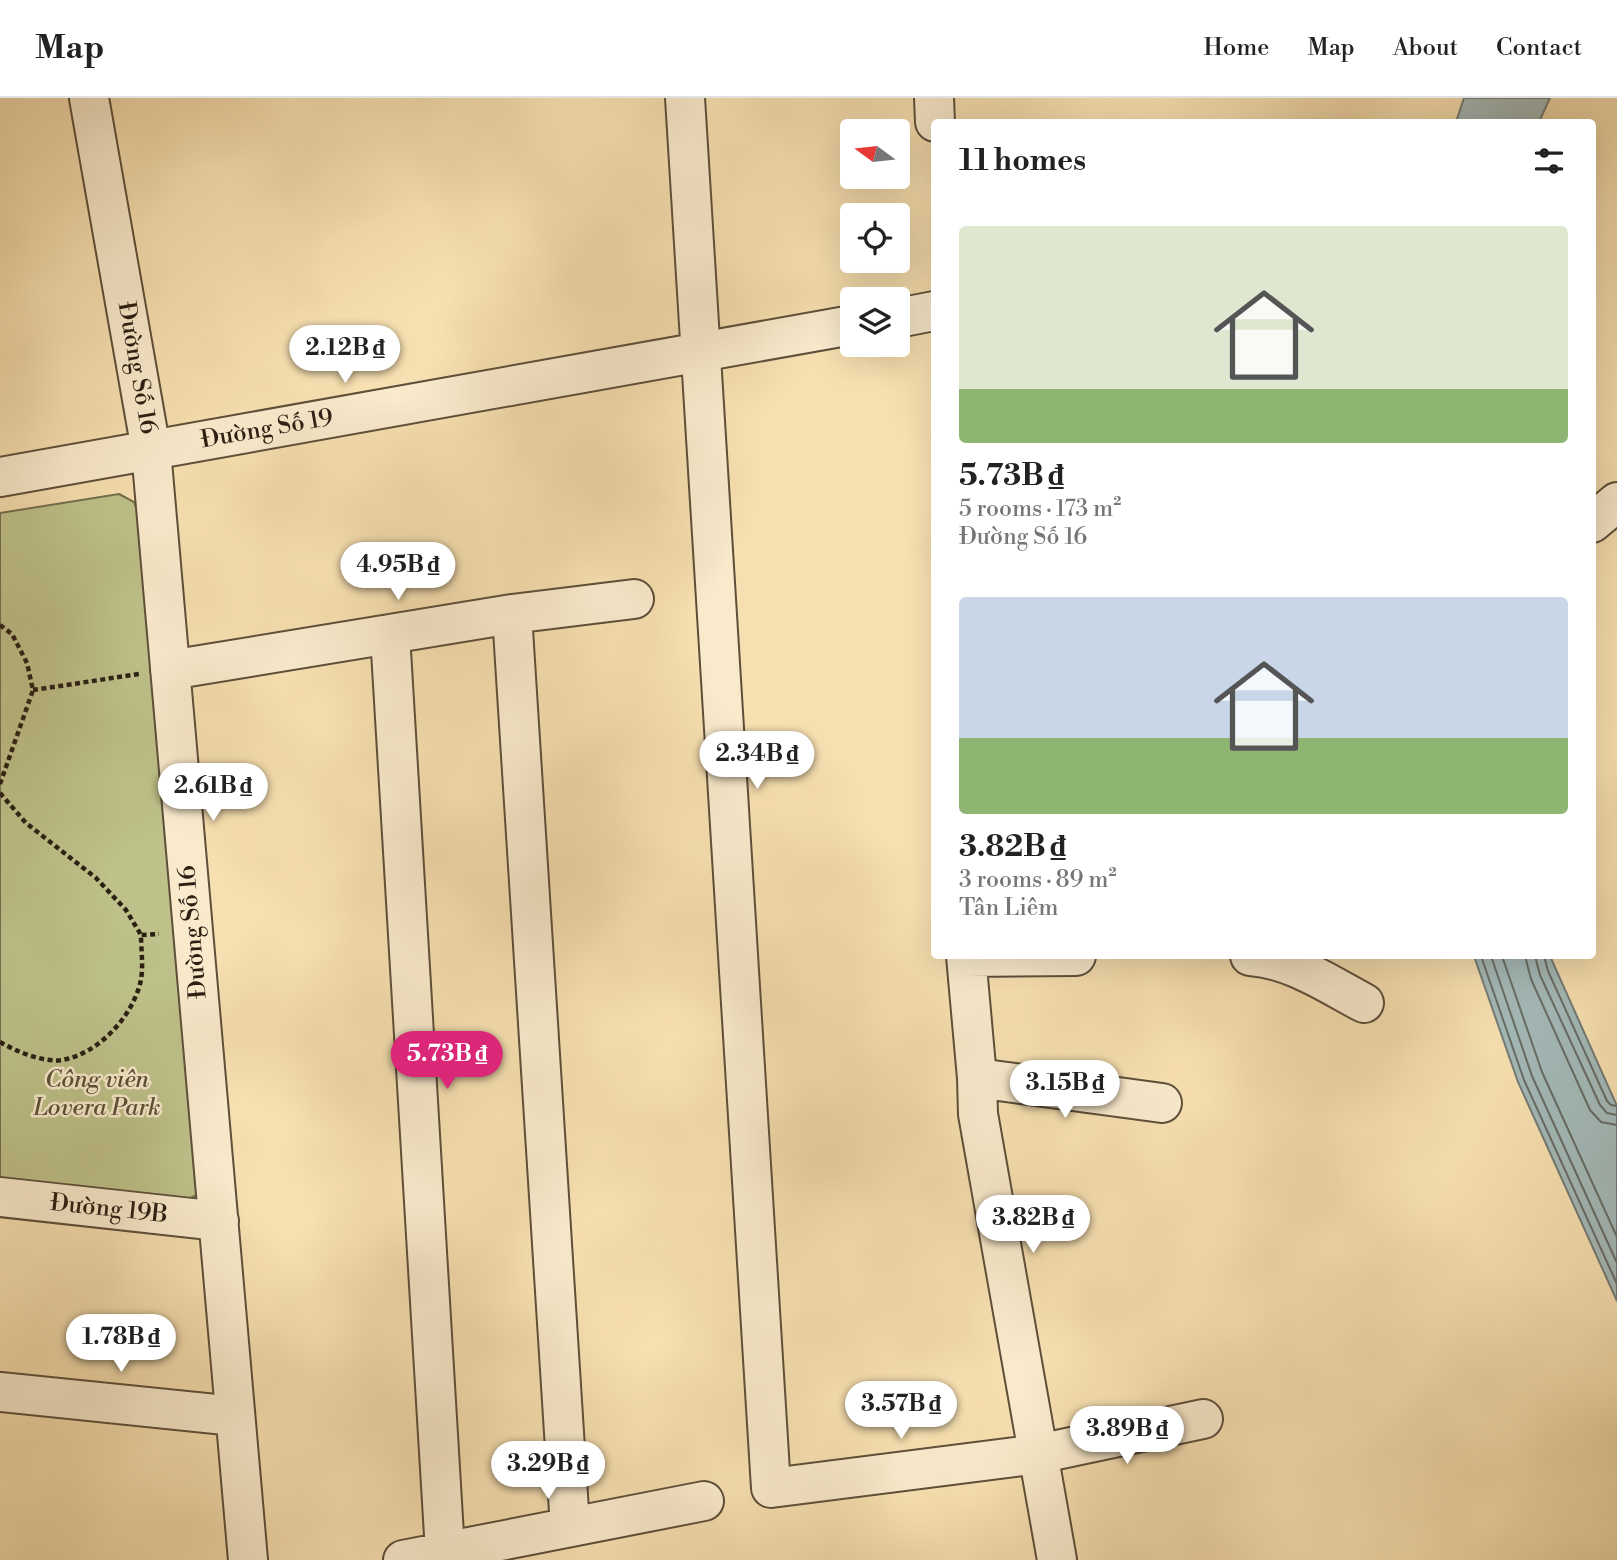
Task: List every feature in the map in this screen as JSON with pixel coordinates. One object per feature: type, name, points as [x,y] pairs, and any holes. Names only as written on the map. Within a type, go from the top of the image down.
[{"type":"street","name":"Đường Số 16","points":[[89,98],[151,450],[248,1560]]},
{"type":"street","points":[[685,98],[771,1488],[1038,1454],[1203,1419]]},
{"type":"street","points":[[934,98],[935,119]]},
{"type":"street","points":[[910,316],[931,312]]},
{"type":"street","name":"Đường Số 19","points":[[0,477],[840,327]]},
{"type":"street","points":[[1596,520],[1617,502]]},
{"type":"street","points":[[170,670],[512,614],[634,599]]},
{"type":"street","points":[[512,614],[570,1527]]},
{"type":"street","points":[[390,634],[445,1552]]},
{"type":"street","points":[[966,959],[978,1114],[1057,1560]]},
{"type":"street","points":[[1263,959],[1297,967],[1364,1003]]},
{"type":"street","points":[[977,1078],[1162,1103]]},
{"type":"street","name":"Đường 19B","points":[[0,1197],[219,1221]]},
{"type":"street","points":[[0,1392],[235,1416]]},
{"type":"street","points":[[403,1560],[704,1501]]},
{"type":"path","points":[[0,625],[12,634],[27,663],[33,690],[0,784]]},
{"type":"path","points":[[33,690],[170,670]]},
{"type":"path","points":[[0,793],[26,823],[96,878],[126,910],[141,935],[140,983],[127,1015],[92,1049],[60,1061],[19,1053],[0,1042]]},
{"type":"path","points":[[141,935],[193,934]]},
{"type":"green space","name":"Công viên Lovera Park","points":[[119,494],[134,502],[143,524],[203,1182],[195,1196],[176,1204],[0,1183],[0,513]]},
{"type":"water","points":[[1464,98],[1550,98],[1540,119],[1457,119]]},
{"type":"water","points":[[1475,959],[1551,959],[1617,1106],[1617,1301],[1518,1082]]}]
